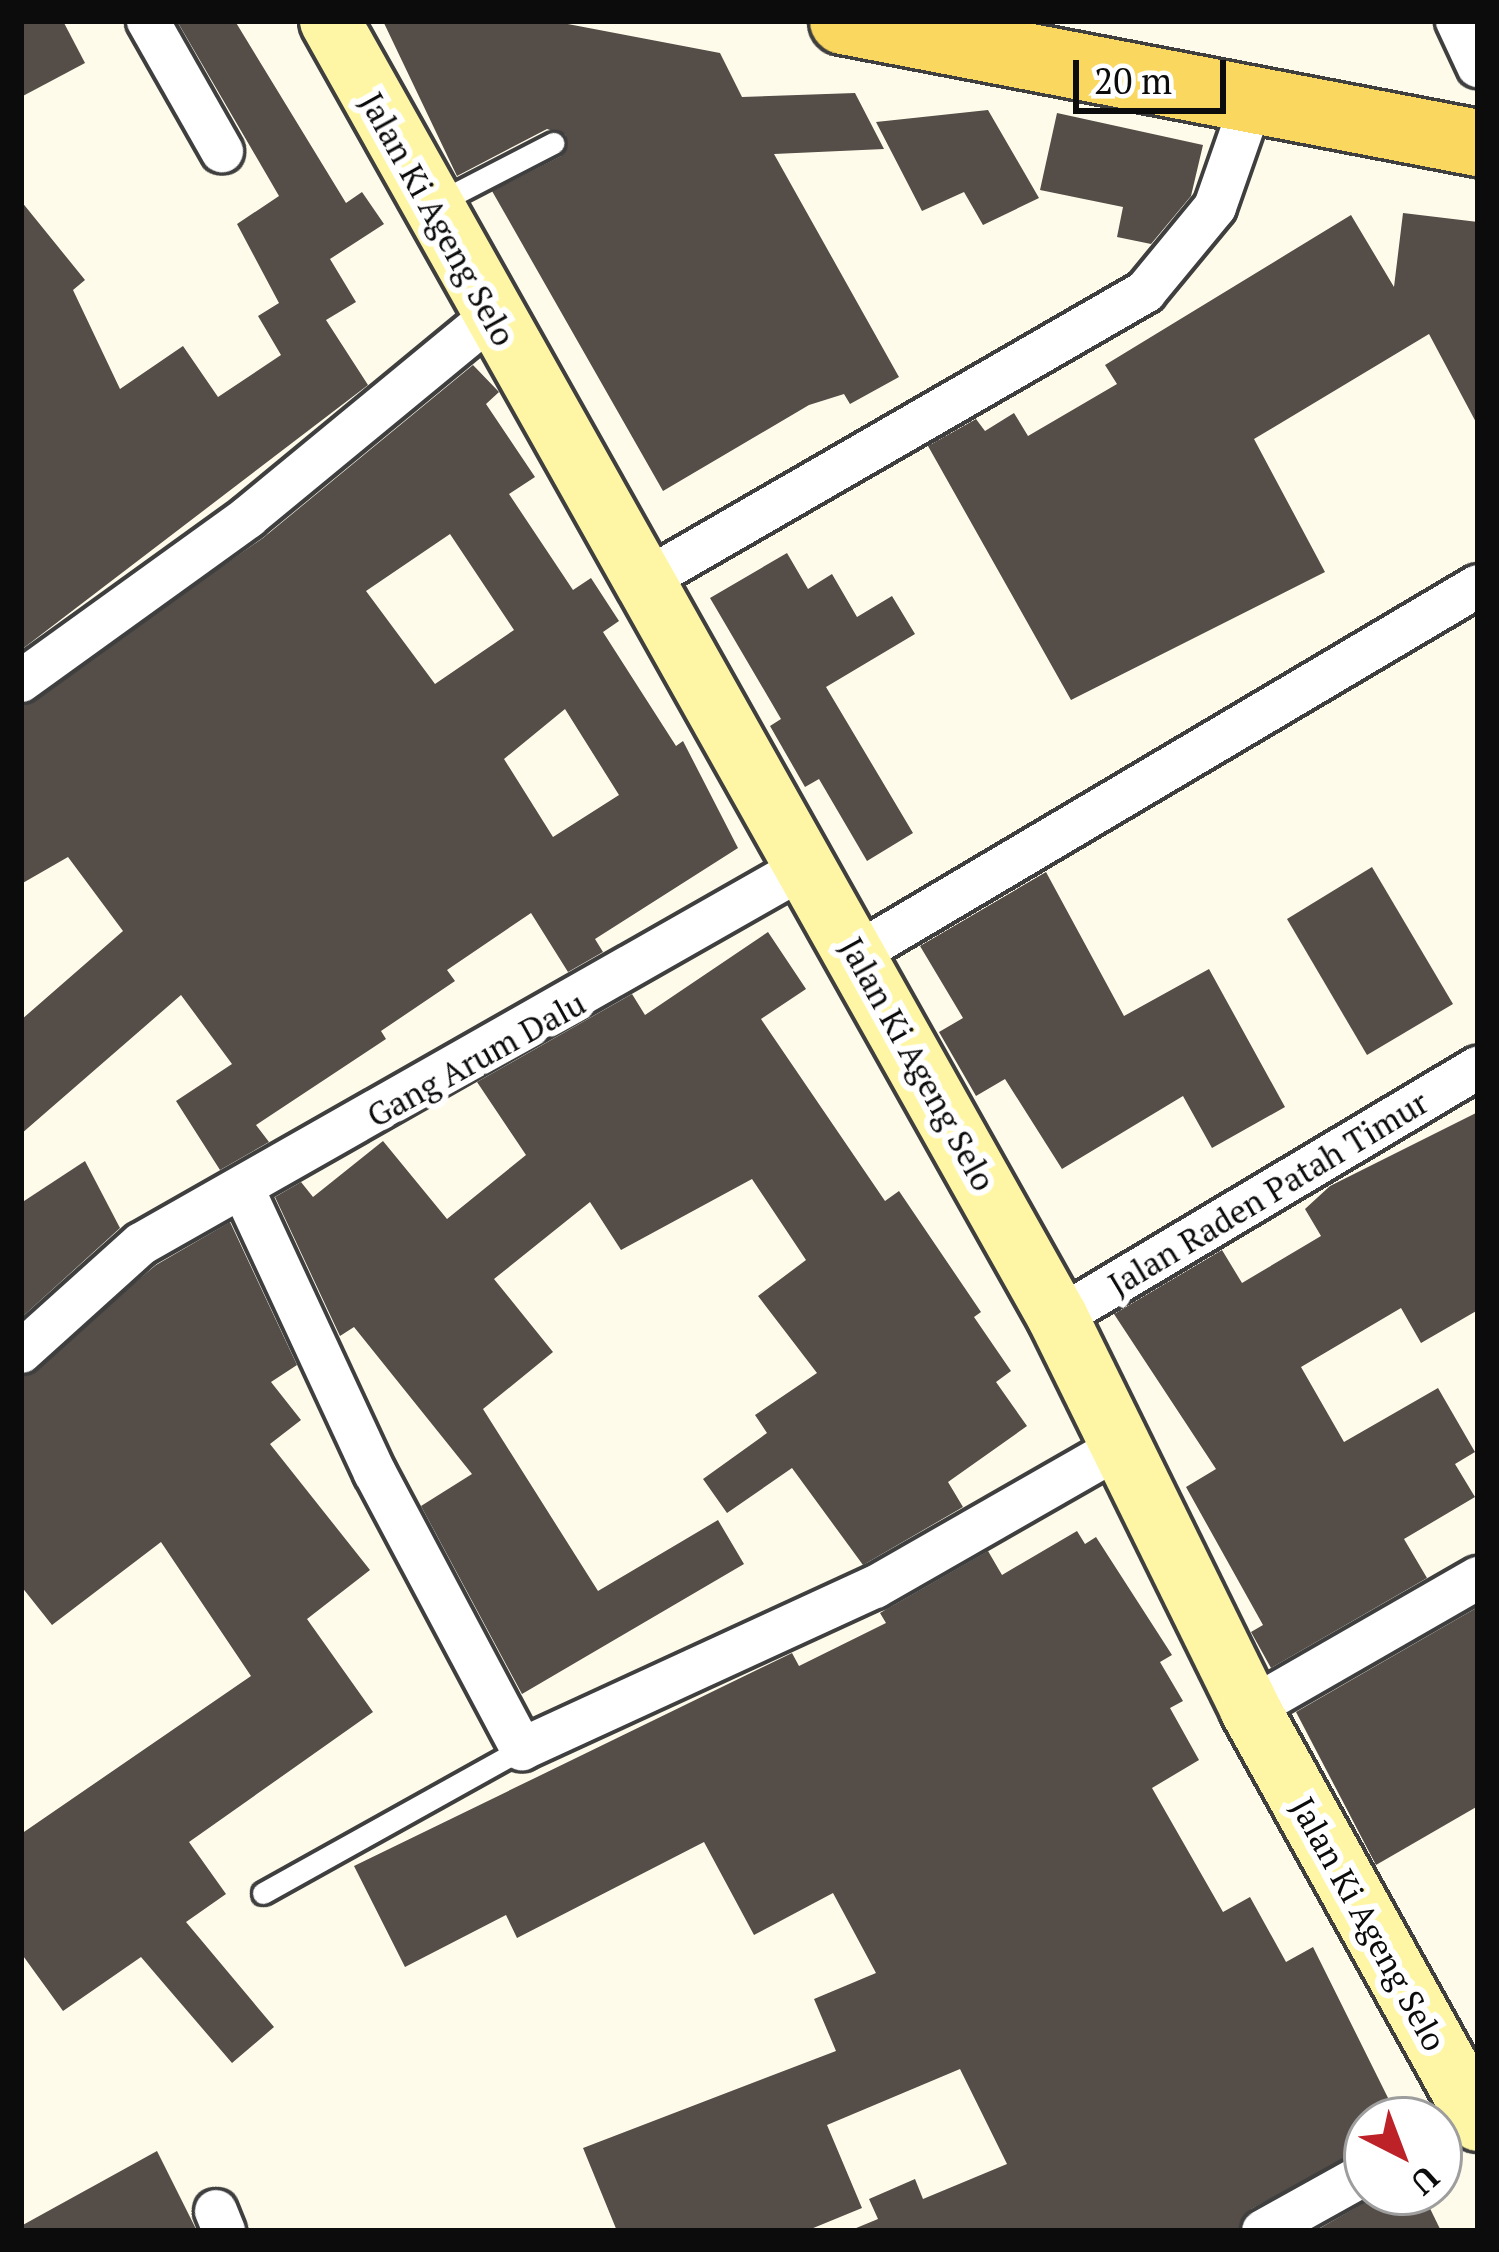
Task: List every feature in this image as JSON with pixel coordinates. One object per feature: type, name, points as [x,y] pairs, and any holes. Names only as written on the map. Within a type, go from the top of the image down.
[{"type":"main road","points":[[843,21],[1255,93],[1478,143]]},
{"type":"street","points":[[148,21],[223,151]]},
{"type":"street","name":"Jalan Ki Ageng Selo","points":[[330,21],[491,317],[858,953],[1058,1318],[1250,1709],[1465,2105]]},
{"type":"street","points":[[1457,21],[1478,66]]},
{"type":"street","points":[[643,582],[1145,292],[1215,207],[1255,93]]},
{"type":"street","points":[[21,681],[248,517],[491,317]]},
{"type":"street","points":[[858,953],[1478,586]]},
{"type":"street","name":"Gang Arum Dalu","points":[[21,1352],[141,1244],[806,866]]},
{"type":"street","name":"Jalan Raden Patah Timur","points":[[1058,1318],[1478,1068]]},
{"type":"street","points":[[243,1189],[522,1749],[875,1587],[1123,1445]]},
{"type":"street","points":[[1250,1709],[1478,1578]]},
{"type":"street","points":[[1263,2231],[1343,2186]]},
{"type":"lane","points":[[431,206],[553,143]]},
{"type":"lane","points":[[263,1893],[522,1749]]},
{"type":"building","points":[[21,21],[63,21],[85,63],[21,97]]},
{"type":"building","points":[[177,21],[235,21],[346,203],[362,192],[384,224],[330,259],[356,302],[326,320],[368,385],[21,650],[21,201],[85,280],[73,290],[120,389],[183,346],[218,397],[281,355],[258,316],[279,303],[237,224],[279,196]]},
{"type":"building","points":[[383,21],[552,21],[720,53],[742,97],[855,93],[884,149],[774,154],[899,377],[850,404],[844,394],[809,405],[663,491],[492,191],[561,156],[566,135],[547,129],[457,176]]},
{"type":"building","points":[[988,110],[1039,198],[983,225],[964,192],[922,211],[876,122]]},
{"type":"building","points":[[1057,113],[1203,145],[1191,196],[1151,244],[1117,237],[1123,207],[1040,190]]},
{"type":"building","points":[[1403,213],[1478,222],[1478,426],[1429,334],[1254,439],[1325,572],[1071,700],[928,446],[976,419],[985,431],[1014,413],[1028,436],[1117,384],[1105,365],[1351,215],[1394,287]]},
{"type":"building","points":[[473,365],[499,392],[486,404],[535,477],[509,494],[573,590],[591,578],[619,621],[603,632],[676,746],[683,741],[738,848],[595,939],[603,952],[568,972],[531,913],[447,970],[455,981],[381,1031],[386,1039],[256,1125],[269,1142],[220,1170],[176,1101],[232,1064],[181,995],[21,1134],[21,1020],[123,931],[68,857],[21,884],[21,706],[263,538]],"holes":[[[450,534],[514,630],[435,684],[366,591]],[[565,709],[619,795],[553,837],[504,759]]]},
{"type":"building","points":[[787,553],[808,589],[832,574],[857,617],[892,596],[915,634],[826,687],[913,833],[867,861],[819,779],[805,787],[770,726],[781,719],[710,598]]},
{"type":"building","points":[[1372,867],[1453,1004],[1367,1055],[1287,919]]},
{"type":"building","points":[[1046,872],[1124,1016],[1209,969],[1285,1107],[1212,1148],[1183,1096],[1062,1169],[1005,1079],[976,1096],[939,1032],[963,1018],[920,946]]},
{"type":"building","points":[[768,932],[806,989],[761,1019],[885,1201],[899,1191],[981,1312],[974,1317],[1011,1371],[996,1382],[1027,1426],[948,1482],[963,1507],[863,1565],[792,1468],[727,1513],[703,1479],[767,1433],[755,1415],[817,1373],[758,1296],[806,1260],[752,1179],[621,1250],[590,1202],[494,1279],[553,1352],[483,1409],[598,1591],[718,1520],[744,1564],[522,1694],[421,1506],[472,1474],[354,1327],[340,1336],[275,1197],[301,1182],[313,1197],[383,1141],[447,1219],[526,1155],[477,1082],[632,994],[645,1015]]},
{"type":"building","points":[[1478,1112],[1478,1310],[1421,1343],[1401,1308],[1301,1367],[1344,1442],[1438,1388],[1475,1452],[1455,1464],[1475,1497],[1404,1539],[1427,1578],[1271,1668],[1251,1632],[1263,1625],[1186,1487],[1216,1469],[1114,1314],[1222,1250],[1242,1283],[1321,1236],[1305,1209],[1330,1186]]},
{"type":"building","points":[[85,1161],[120,1228],[21,1318],[21,1203]]},
{"type":"building","points":[[230,1222],[297,1365],[271,1382],[301,1420],[270,1444],[370,1570],[307,1619],[373,1712],[189,1842],[226,1894],[186,1922],[274,2027],[232,2063],[141,1957],[63,2011],[21,1953],[21,1834],[251,1676],[161,1542],[52,1625],[21,1586],[21,1377],[156,1265]]},
{"type":"building","points":[[1077,1531],[1085,1544],[1096,1537],[1172,1655],[1160,1662],[1183,1701],[1170,1708],[1199,1760],[1152,1788],[1223,1912],[1250,1897],[1286,1962],[1313,1947],[1387,2096],[1343,2096],[1343,2161],[1251,2209],[1238,2231],[849,2231],[878,2219],[869,2199],[915,2179],[923,2199],[1007,2164],[960,2069],[827,2125],[862,2208],[806,2231],[617,2231],[583,2148],[836,2051],[814,1999],[876,1973],[833,1893],[754,1935],[704,1842],[517,1938],[506,1915],[405,1967],[354,1866],[792,1653],[799,1666],[886,1623],[880,1613],[988,1551],[1002,1575]]},
{"type":"building","points":[[1478,1607],[1478,1806],[1376,1865],[1296,1712]]},
{"type":"building","points":[[157,2151],[197,2231],[21,2231],[21,2226]]},
{"type":"building","points":[[1343,2215],[1434,2216],[1441,2231],[1315,2231]]}]
